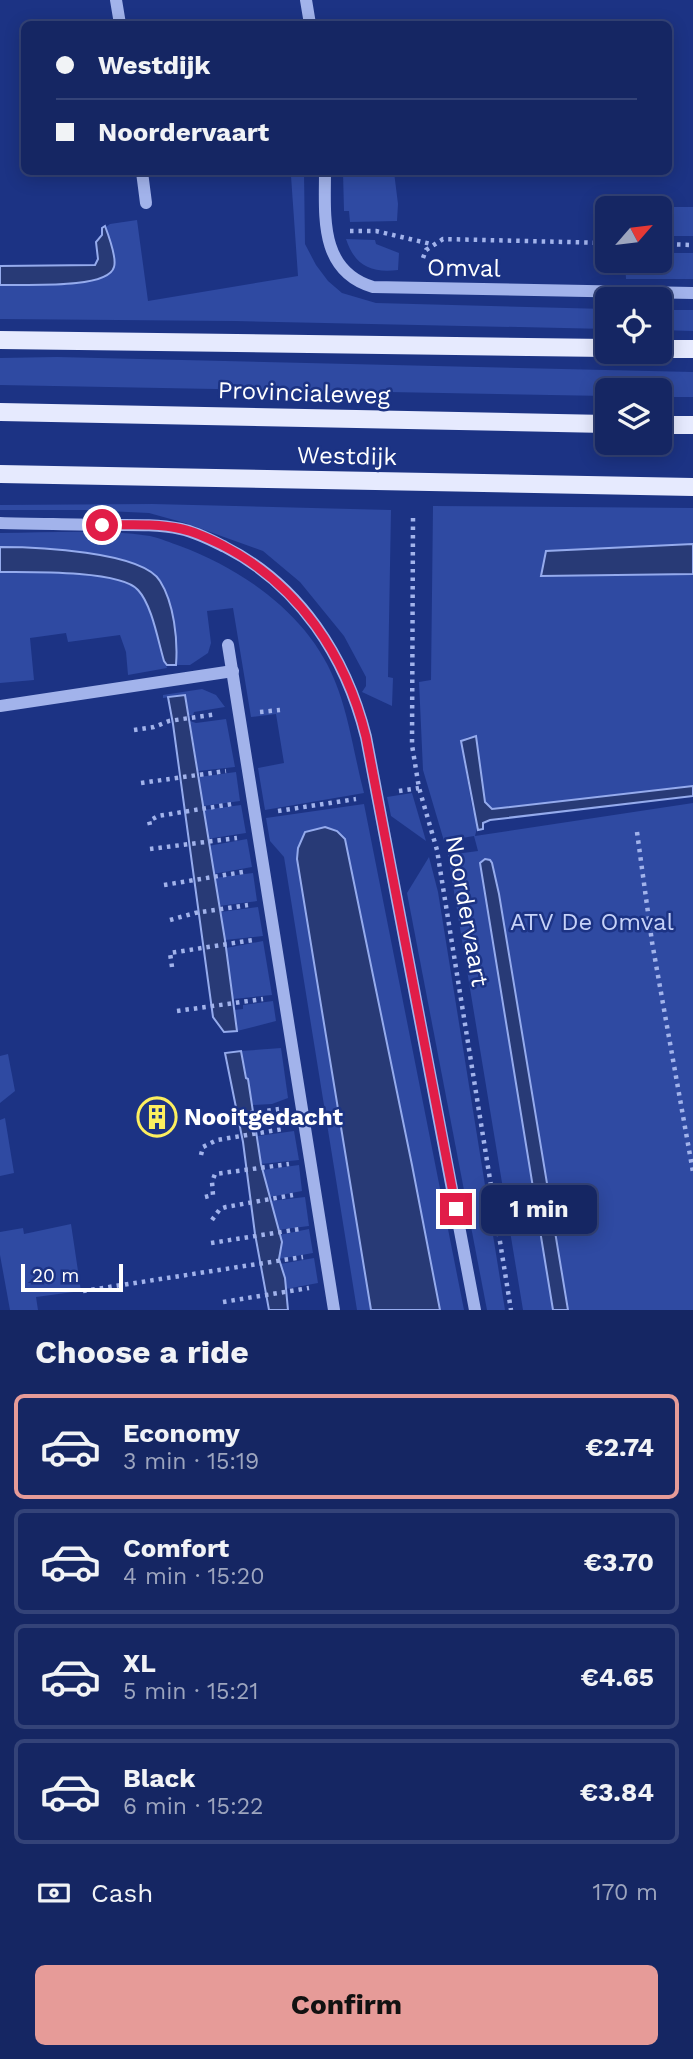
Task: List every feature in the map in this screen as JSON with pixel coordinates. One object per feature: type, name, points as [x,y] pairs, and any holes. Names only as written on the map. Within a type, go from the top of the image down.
[{"type":"main road","name":"Provincialeweg","points":[[0,340],[595,348]]},
{"type":"main road","points":[[672,349],[693,349]]},
{"type":"main road","name":"Provincialeweg","points":[[0,412],[595,424]]},
{"type":"main road","points":[[672,425],[693,425]]},
{"type":"main road","name":"Westdijk","points":[[0,474],[693,488]]},
{"type":"street","points":[[116,0],[120,21]]},
{"type":"street","points":[[306,0],[310,21]]},
{"type":"street","points":[[142,175],[146,203]]},
{"type":"street","name":"Omval","points":[[325,175],[325,231],[329,244],[342,268],[360,284],[373,287],[693,293]]},
{"type":"street","points":[[0,523],[152,525],[183,529],[236,552],[267,573],[294,598],[321,631],[336,657],[360,713],[475,1310]]},
{"type":"street","points":[[228,645],[334,1310]]},
{"type":"street","points":[[0,706],[233,671]]},
{"type":"path","points":[[376,231],[432,244]]},
{"type":"path","points":[[423,258],[432,244],[443,239],[595,243]]},
{"type":"path","points":[[672,244],[693,245]]},
{"type":"path","name":"Noordervaart","points":[[413,518],[412,745],[419,788],[437,850],[511,1310]]},
{"type":"path","points":[[134,730],[154,727],[169,720],[194,718]]},
{"type":"path","points":[[141,783],[203,773]]},
{"type":"path","points":[[255,814],[376,795]]},
{"type":"path","points":[[150,825],[149,821],[158,816],[207,808]]},
{"type":"path","points":[[637,832],[652,943],[693,1172]]},
{"type":"path","points":[[150,849],[258,834]]},
{"type":"path","points":[[164,885],[219,876]]},
{"type":"path","points":[[170,920],[221,909]]},
{"type":"path","points":[[172,967],[170,953],[230,944]]},
{"type":"path","points":[[177,1011],[242,1003]]},
{"type":"path","points":[[200,1120],[258,1112]]},
{"type":"path","points":[[201,1155],[202,1147],[217,1140],[264,1132]]},
{"type":"path","points":[[205,1197],[214,1195],[212,1182],[215,1174],[268,1167]]},
{"type":"path","points":[[212,1220],[220,1209],[274,1199]]},
{"type":"path","points":[[211,1243],[281,1233]]},
{"type":"path","points":[[83,1291],[284,1261]]},
{"type":"path","points":[[223,1302],[294,1291]]},
{"type":"green space","points":[[292,175],[304,175],[305,244],[328,281],[342,293],[376,303],[595,309],[595,329],[0,319],[0,285],[92,281],[113,248],[106,227],[137,220],[148,301],[298,276]]},
{"type":"green space","points":[[343,175],[394,175],[397,221],[350,222],[349,211],[344,211]]},
{"type":"green space","points":[[672,207],[693,207],[693,236],[672,236]]},
{"type":"green space","points":[[346,239],[375,240],[376,244],[399,253],[398,270],[380,270],[365,266],[354,256]]},
{"type":"green space","points":[[672,253],[693,253],[693,279],[626,279],[626,273],[672,273]]},
{"type":"green space","points":[[672,310],[693,310],[693,331],[672,330]]},
{"type":"green space","points":[[57,357],[693,372],[693,397],[672,397],[672,378],[595,378],[595,396],[0,385],[0,358]]},
{"type":"green space","points":[[152,504],[391,510],[388,677],[393,678],[392,706],[362,692],[366,686],[366,677],[344,636],[300,582],[263,551],[149,513],[0,510],[0,505]]},
{"type":"green space","name":"ATV De Omval","points":[[433,506],[693,508],[693,544],[547,551],[541,576],[693,574],[693,786],[492,809],[485,802],[476,736],[461,741],[472,807],[478,824],[475,836],[693,803],[693,1310],[523,1310],[448,855],[478,851],[474,836],[444,841],[423,770],[419,682],[431,680]]},
{"type":"green space","points":[[94,532],[150,536],[205,556],[253,584],[295,620],[313,641],[327,664],[342,702],[364,793],[265,810],[258,768],[284,763],[276,714],[251,717],[233,608],[207,611],[211,643],[208,653],[190,665],[176,665],[177,645],[173,619],[160,580],[129,561],[96,554],[0,547],[0,533]]},
{"type":"green space","points":[[0,572],[72,573],[127,582],[142,594],[167,668],[128,675],[126,652],[120,635],[68,642],[66,633],[30,638],[34,680],[0,683]]},
{"type":"green space","points":[[202,689],[216,695],[225,707],[189,715],[185,695],[163,698],[163,695]]},
{"type":"green space","points":[[226,719],[235,767],[198,771],[190,721],[196,723]]},
{"type":"green space","points":[[236,772],[240,801],[203,806],[199,777]]},
{"type":"green space","points":[[412,793],[426,841],[391,816],[387,797]]},
{"type":"green space","points":[[364,804],[464,1310],[440,1310],[345,839],[301,840],[297,859],[371,1310],[357,1310],[284,857],[270,841],[266,818]]},
{"type":"green space","points":[[241,805],[246,833],[207,839],[203,810]]},
{"type":"green space","points":[[247,839],[252,867],[213,874],[208,846]]},
{"type":"green space","points":[[429,857],[438,892],[505,1310],[487,1310],[407,893]]},
{"type":"green space","points":[[253,873],[257,901],[219,906],[214,878]]},
{"type":"green space","points":[[258,907],[263,936],[225,940],[220,912]]},
{"type":"green space","points":[[263,941],[272,995],[233,999],[226,948]]},
{"type":"green space","points":[[273,1001],[276,1021],[237,1031],[234,1010],[243,1009],[243,1005]]},
{"type":"green space","points":[[281,1048],[288,1098],[272,1104],[253,1105],[241,1051]]},
{"type":"green space","points":[[8,1054],[15,1091],[0,1103],[0,1056]]},
{"type":"green space","points":[[5,1118],[14,1173],[0,1176],[0,1120]]},
{"type":"green space","points":[[294,1131],[299,1160],[261,1164],[258,1136]]},
{"type":"green space","points":[[299,1165],[302,1191],[270,1197],[263,1170]]},
{"type":"green space","points":[[305,1197],[309,1226],[277,1230],[271,1201]]},
{"type":"green space","points":[[71,1224],[81,1291],[36,1297],[38,1310],[10,1310],[0,1255],[0,1232],[23,1228],[24,1234]]},
{"type":"green space","points":[[309,1229],[313,1253],[279,1259],[282,1245],[279,1235]]},
{"type":"green space","points":[[314,1258],[318,1283],[286,1289],[280,1264]]},
{"type":"shaded area","points":[[105,226],[114,258],[114,267],[108,274],[81,283],[0,285],[0,266],[95,265],[98,259],[96,242]]},
{"type":"shaded area","points":[[693,544],[693,574],[541,576],[546,551]]},
{"type":"shaded area","points":[[0,547],[86,553],[132,563],[149,571],[160,581],[172,611],[176,633],[176,665],[167,665],[164,661],[147,605],[138,590],[128,583],[73,573],[0,572]]},
{"type":"shaded area","points":[[185,695],[237,1031],[224,1032],[213,1017],[168,697]]},
{"type":"shaded area","points":[[476,736],[485,802],[492,809],[693,786],[693,796],[490,820],[483,823],[483,829],[478,830],[461,741]]},
{"type":"shaded area","points":[[325,827],[337,831],[345,839],[440,1310],[371,1310],[297,859],[298,848],[305,832]]},
{"type":"shaded area","points":[[485,859],[492,863],[499,894],[568,1310],[553,1310],[480,863]]},
{"type":"shaded area","points":[[241,1051],[261,1164],[282,1242],[279,1259],[285,1278],[288,1310],[269,1310],[255,1234],[243,1142],[225,1053]]},
{"type":"place","name":"Nooitgedacht","points":[[157,1117]]},
{"type":"route","points":[[102,525],[152,525],[183,529],[236,552],[267,573],[294,598],[321,631],[336,657],[360,713],[366,737],[387,860],[456,1209]]}]
